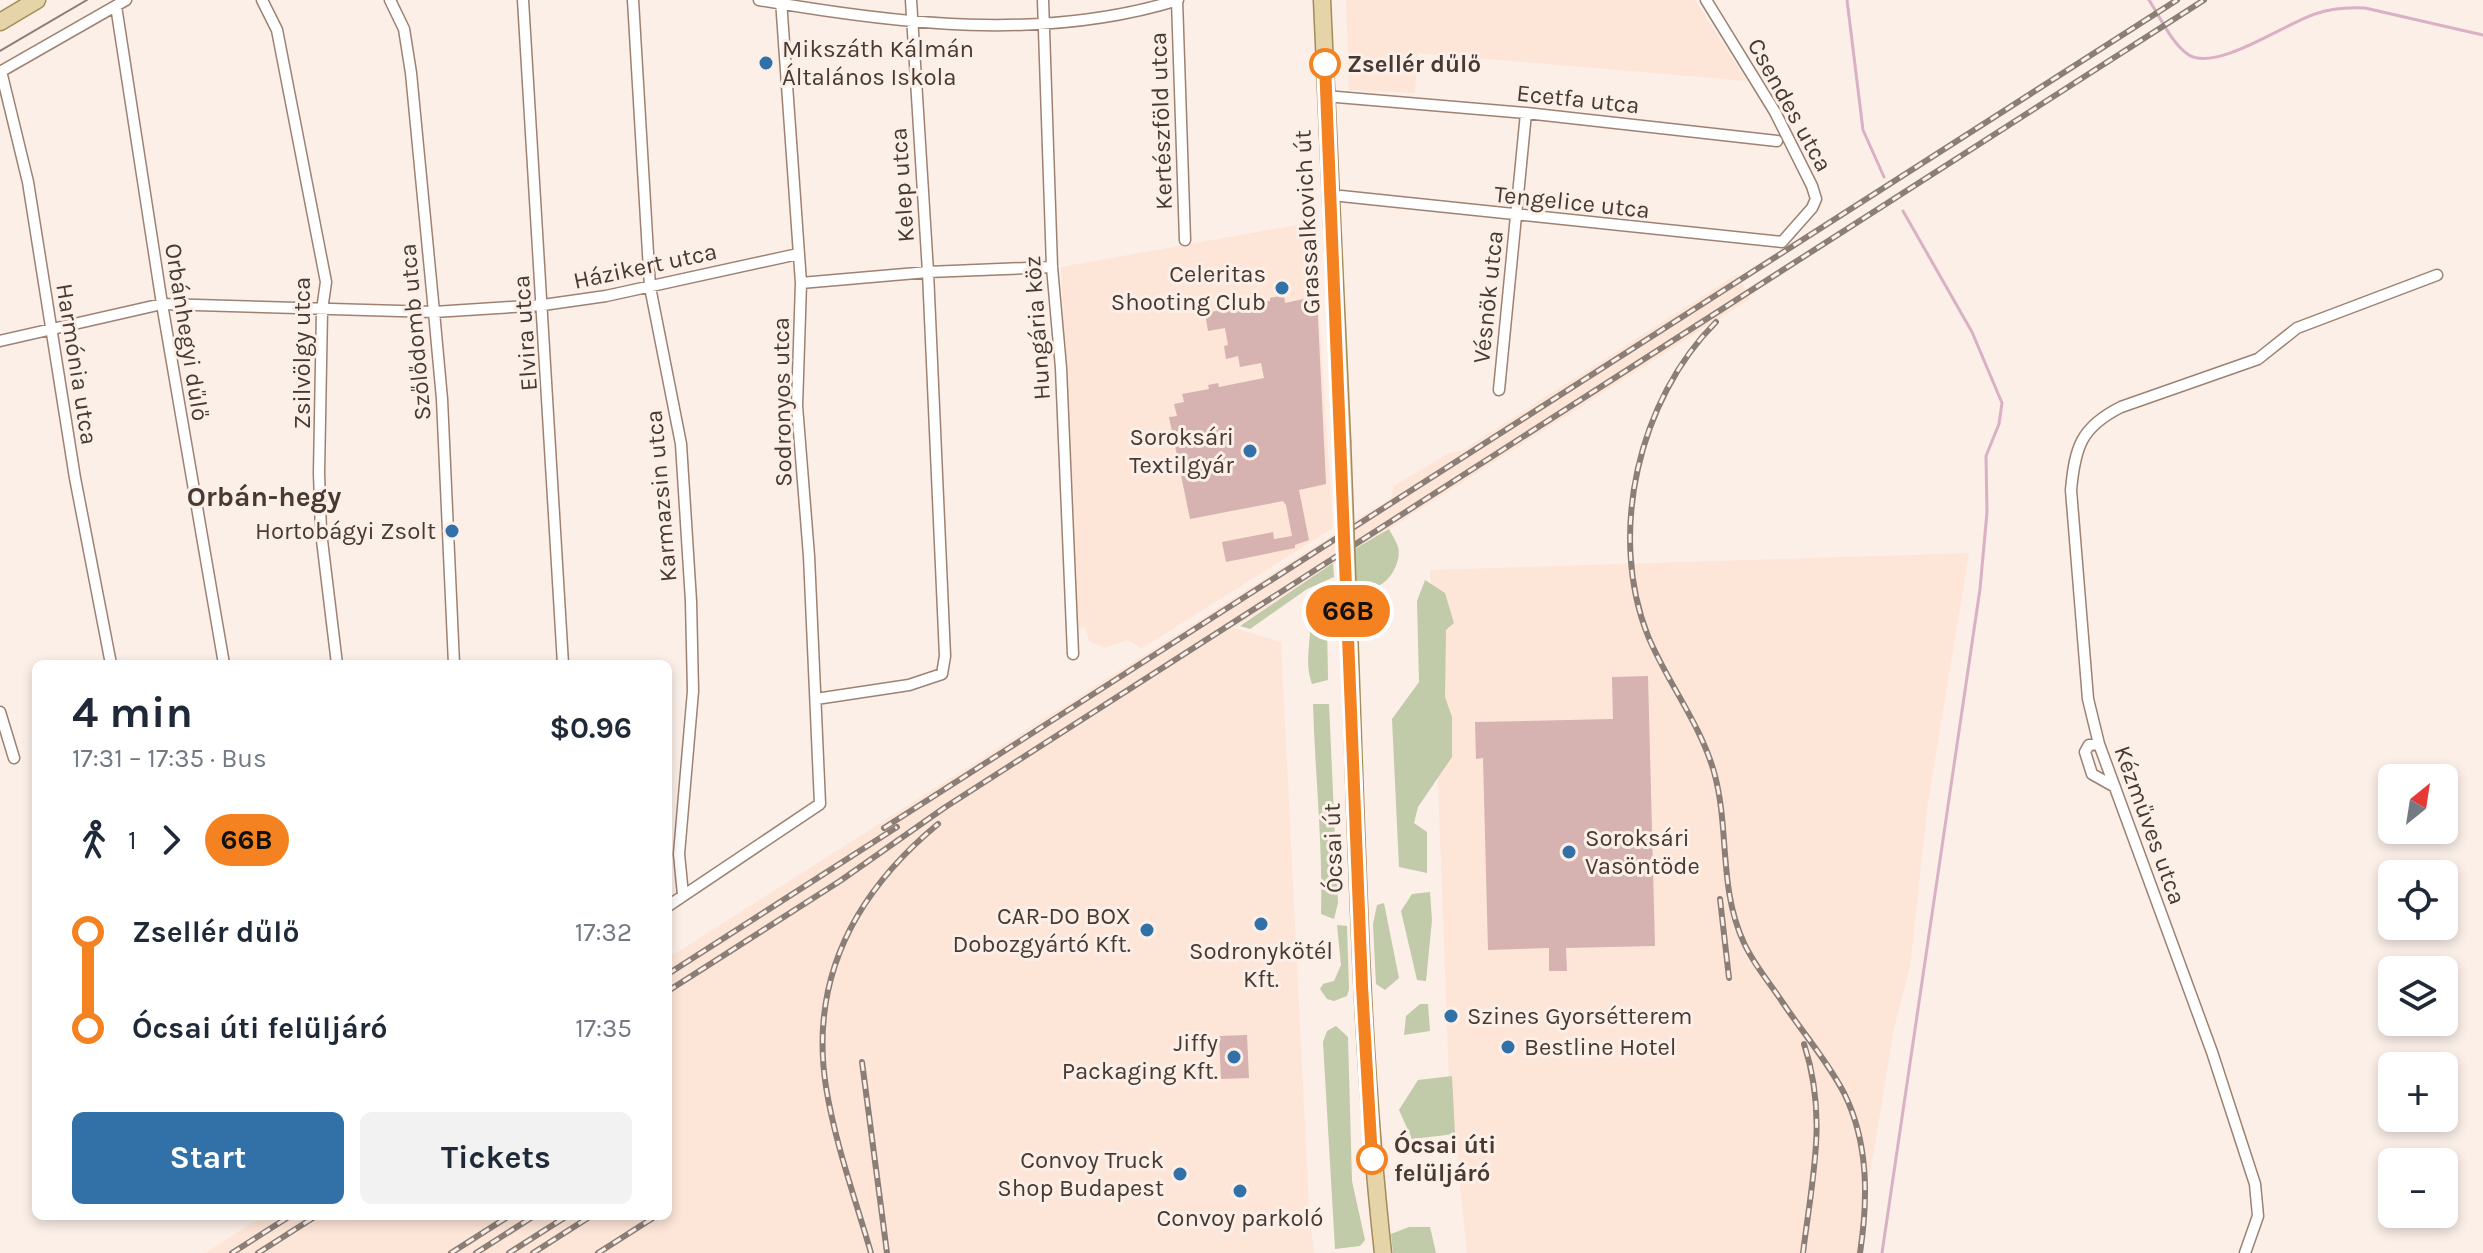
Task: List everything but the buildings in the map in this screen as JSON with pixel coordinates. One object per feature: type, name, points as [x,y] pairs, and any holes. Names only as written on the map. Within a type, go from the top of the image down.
[{"type":"main road","points":[[0,22],[37,0]]},
{"type":"main road","name":"Grassalkovich út","points":[[1322,0],[1342,441]]},
{"type":"main road","name":"Ócsai út","points":[[1342,441],[1362,986],[1372,1159],[1383,1253]]},
{"type":"street","points":[[0,71],[126,0]]},
{"type":"street","name":"Zsilvölgy utca","points":[[262,0],[277,30],[326,282],[322,310],[319,488],[321,532],[337,660]]},
{"type":"street","name":"Szőlődomb utca","points":[[390,0],[404,29],[411,73],[442,399],[454,660]]},
{"type":"street","name":"Elvira utca","points":[[523,0],[563,660]]},
{"type":"street","name":"Karmazsin utca","points":[[633,0],[650,287],[678,423],[691,601],[693,691],[679,854],[683,895]]},
{"type":"street","points":[[759,0],[912,23],[1043,23],[1107,18],[1178,0]]},
{"type":"street","name":"Kelep utca","points":[[816,699],[909,685],[942,674],[945,656],[928,272],[911,0]]},
{"type":"street","name":"Hungária köz","points":[[1043,0],[1052,267],[1061,368],[1073,654]]},
{"type":"street","name":"Kertészföld utca","points":[[1178,0],[1185,240]]},
{"type":"street","name":"Csendes utca","points":[[1706,0],[1756,80],[1812,186],[1816,199],[1793,229]]},
{"type":"street","name":"Sodronyos utca","points":[[683,895],[820,804],[797,406],[801,283],[781,2]]},
{"type":"street","name":"Orbánhegyi dűlő","points":[[116,6],[162,304],[223,660]]},
{"type":"street","name":"Harmónia utca","points":[[0,71],[28,182],[75,478],[110,660]]},
{"type":"street","name":"Ecetfa utca","points":[[1325,96],[1526,113],[1777,141]]},
{"type":"street","name":"Vésnök utca","points":[[1499,390],[1526,113]]},
{"type":"street","name":"Tengelice utca","points":[[1341,196],[1515,217],[1782,242],[1793,229]]},
{"type":"street","name":"Házikert utca","points":[[0,341],[162,304],[434,312],[543,305],[650,287],[798,254]]},
{"type":"street","points":[[801,283],[928,272],[1052,267]]},
{"type":"street","name":"Kézműves utca","points":[[2245,1253],[2258,1216],[2255,1184],[2212,1052],[2099,744],[2088,699],[2071,490],[2074,462],[2082,437],[2100,418],[2121,407],[2258,359],[2297,328],[2437,275]]},
{"type":"street","points":[[0,712],[14,758]]},
{"type":"street","points":[[2099,744],[2089,745],[2085,752],[2092,774],[2115,787]]},
{"type":"street","points":[[672,903],[683,895]]},
{"type":"shaded area","points":[[1346,0],[1695,0],[1747,81],[1418,53],[1415,93],[1349,90]]},
{"type":"shaded area","points":[[1313,222],[1333,528],[1141,649],[1128,640],[1104,648],[1089,641],[1085,627],[1077,628],[1075,609],[1061,267]]},
{"type":"shaded area","points":[[1737,274],[1750,299],[1234,628],[1281,642],[1309,1207],[1314,1253],[205,1253],[257,1220],[672,1220],[672,955],[1391,498],[1394,486],[1447,454],[1463,450]]},
{"type":"shaded area","points":[[1969,553],[1928,802],[1910,967],[1894,1028],[1873,1157],[1862,1204],[1860,1253],[1467,1253],[1449,1080],[1430,570]]},
{"type":"green space","points":[[1389,529],[1399,553],[1393,572],[1379,586],[1368,587],[1354,582],[1353,550]]},
{"type":"green space","points":[[1333,563],[1334,577],[1307,589],[1250,629],[1240,626]]},
{"type":"green space","points":[[1425,580],[1445,593],[1454,623],[1446,630],[1445,697],[1452,717],[1452,757],[1418,807],[1414,823],[1427,832],[1427,873],[1399,867],[1392,719],[1419,682],[1417,601]]},
{"type":"green space","points":[[1322,614],[1327,622],[1328,680],[1312,684],[1308,661],[1310,623]]},
{"type":"green space","points":[[1313,704],[1329,704],[1338,903],[1334,919],[1321,914]]},
{"type":"green space","points":[[1430,892],[1432,920],[1426,981],[1417,980],[1401,911],[1412,894]]},
{"type":"green space","points":[[1384,903],[1399,978],[1385,990],[1376,984],[1373,924],[1377,905]]},
{"type":"green space","points":[[1337,925],[1347,926],[1349,989],[1347,996],[1334,1001],[1327,999],[1320,989],[1323,984],[1334,981],[1341,965]]},
{"type":"green space","points":[[1420,1004],[1428,1004],[1430,1031],[1404,1035],[1406,1016]]},
{"type":"green space","points":[[1336,1026],[1348,1037],[1352,1181],[1365,1240],[1360,1246],[1335,1249],[1323,1042],[1327,1031]]},
{"type":"green space","points":[[1452,1076],[1455,1134],[1412,1139],[1399,1110],[1418,1080]]},
{"type":"green space","points":[[1409,1227],[1430,1227],[1436,1253],[1393,1253],[1391,1234]]},
{"type":"waterway","points":[[1847,0],[1863,130],[1884,177]]},
{"type":"waterway","points":[[2149,0],[2177,44],[2189,55],[2201,58],[2234,52],[2302,19],[2340,8],[2365,8],[2483,35]]},
{"type":"waterway","points":[[1882,1253],[1980,589],[1987,512],[1986,456],[1999,424],[2002,403],[1972,332],[1903,211]]},
{"type":"tram line","points":[[0,51],[87,0]]},
{"type":"railway","points":[[884,828],[2177,0]]},
{"type":"railway","points":[[672,988],[840,881],[944,808],[2204,0]]},
{"type":"railway","points":[[1716,322],[1689,353],[1667,389],[1650,428],[1638,469],[1631,512],[1630,554],[1636,596],[1648,636],[1692,720],[1714,772],[1722,815],[1727,879],[1744,943],[1831,1070],[1852,1112],[1864,1172],[1860,1253]]},
{"type":"railway","points":[[871,1253],[840,1150],[826,1087],[823,1047],[825,1009],[832,974],[862,908],[909,850],[938,824]]},
{"type":"railway","points":[[672,971],[897,827]]},
{"type":"railway","points":[[1720,899],[1729,978]]},
{"type":"railway","points":[[1803,1253],[1814,1173],[1817,1122],[1811,1071],[1804,1044]]},
{"type":"railway","points":[[862,1062],[887,1253]]},
{"type":"railway","points":[[232,1253],[284,1220]]},
{"type":"railway","points":[[258,1253],[310,1220]]},
{"type":"railway","points":[[451,1253],[503,1220]]},
{"type":"railway","points":[[476,1253],[528,1220]]},
{"type":"railway","points":[[509,1253],[561,1220]]},
{"type":"railway","points":[[533,1253],[585,1220]]},
{"type":"railway","points":[[598,1253],[650,1220]]},
{"type":"bus line","name":"66B","points":[[1325,64],[1362,986],[1372,1159]]},
{"type":"place","name":"Mikszáth Kálmán Általános Iskola","points":[[766,63]]},
{"type":"place","name":"Zsellér dűlő","points":[[1325,64]]},
{"type":"place","name":"Celeritas Shooting Club","points":[[1282,288]]},
{"type":"place","name":"Soroksári Textilgyár","points":[[1250,451]]},
{"type":"place","name":"Hortobágyi Zsolt","points":[[452,531]]},
{"type":"place","name":"Soroksári Vasöntöde","points":[[1569,852]]},
{"type":"place","name":"Sodronykötél Kft.","points":[[1261,924]]},
{"type":"place","name":"CAR-DO BOX Dobozgyártó Kft.","points":[[1147,930]]},
{"type":"place","name":"Szines Gyorsétterem","points":[[1451,1016]]},
{"type":"place","name":"Bestline Hotel","points":[[1508,1047]]},
{"type":"place","name":"Jiffy Packaging Kft.","points":[[1234,1057]]},
{"type":"place","name":"Ócsai úti felüljáró","points":[[1372,1159]]},
{"type":"place","name":"Convoy Truck Shop Budapest","points":[[1180,1174]]},
{"type":"place","name":"Convoy parkoló","points":[[1240,1191]]},
{"type":"district","name":"Orbán-hegy","points":[[264,496]]}]
